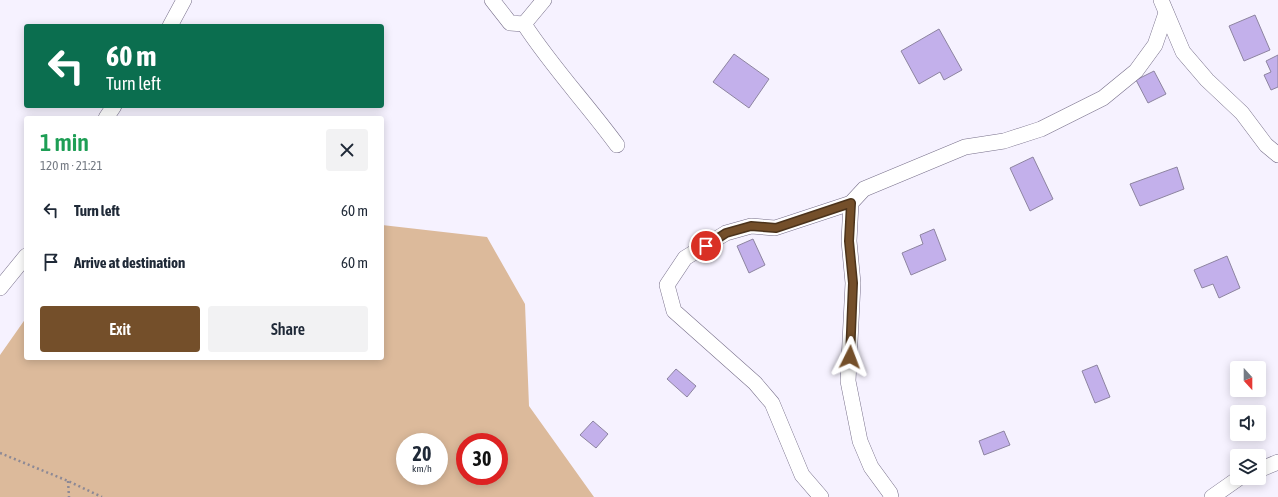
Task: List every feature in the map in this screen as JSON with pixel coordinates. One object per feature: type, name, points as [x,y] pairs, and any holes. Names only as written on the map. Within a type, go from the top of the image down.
[{"type":"street","points":[[171,24],[184,0]]},
{"type":"street","points":[[492,0],[510,23],[524,24]]},
{"type":"street","points":[[524,24],[544,0]]},
{"type":"street","points":[[1164,6],[1183,52],[1207,80],[1242,113],[1266,145],[1278,155]]},
{"type":"street","points":[[821,497],[802,475],[772,403],[755,383],[674,311],[667,285],[685,258],[726,233],[751,226],[776,228],[851,203],[864,189],[966,147],[1004,141],[1041,129],[1102,98],[1136,70],[1155,45],[1164,6]]},
{"type":"street","points":[[524,24],[538,46],[594,114],[617,145]]},
{"type":"street","points":[[851,203],[849,241],[853,283],[848,381],[860,441],[872,467],[890,493],[891,497]]},
{"type":"street","points":[[0,288],[24,258]]},
{"type":"street","points":[[1266,467],[1278,462]]},
{"type":"street","points":[[1212,497],[1230,484]]},
{"type":"path","points":[[0,453],[68,481],[102,497]]},
{"type":"path","points":[[68,481],[69,497]]},
{"type":"shaded area","points":[[384,225],[487,237],[525,304],[529,406],[594,497],[0,497],[0,355],[24,321],[24,360],[384,360]]},
{"type":"building","points":[[1255,15],[1270,50],[1244,61],[1229,26]]},
{"type":"building","points":[[939,29],[962,70],[944,80],[940,72],[919,84],[901,51]]},
{"type":"building","points":[[734,54],[769,79],[749,108],[713,82]]},
{"type":"building","points":[[1278,55],[1278,87],[1271,90],[1264,75],[1271,72],[1266,61]]},
{"type":"building","points":[[1154,71],[1166,94],[1148,103],[1136,80]]},
{"type":"building","points":[[1033,157],[1053,199],[1030,211],[1010,168]]},
{"type":"building","points":[[1177,167],[1184,189],[1140,206],[1130,184]]},
{"type":"building","points":[[934,229],[946,260],[911,275],[902,253],[923,244],[920,235]]},
{"type":"building","points":[[753,239],[765,265],[749,273],[737,246]]},
{"type":"building","points":[[1227,256],[1240,288],[1219,298],[1213,284],[1202,288],[1194,270]]},
{"type":"building","points":[[1097,365],[1110,397],[1095,403],[1082,371]]},
{"type":"building","points":[[676,369],[696,386],[687,397],[667,379]]},
{"type":"building","points":[[593,421],[608,434],[596,448],[580,435]]},
{"type":"building","points":[[1004,431],[1010,445],[984,455],[979,441]]},
{"type":"route","points":[[706,246],[726,233],[751,226],[776,228],[851,203],[849,241],[853,283],[850,357]]}]
